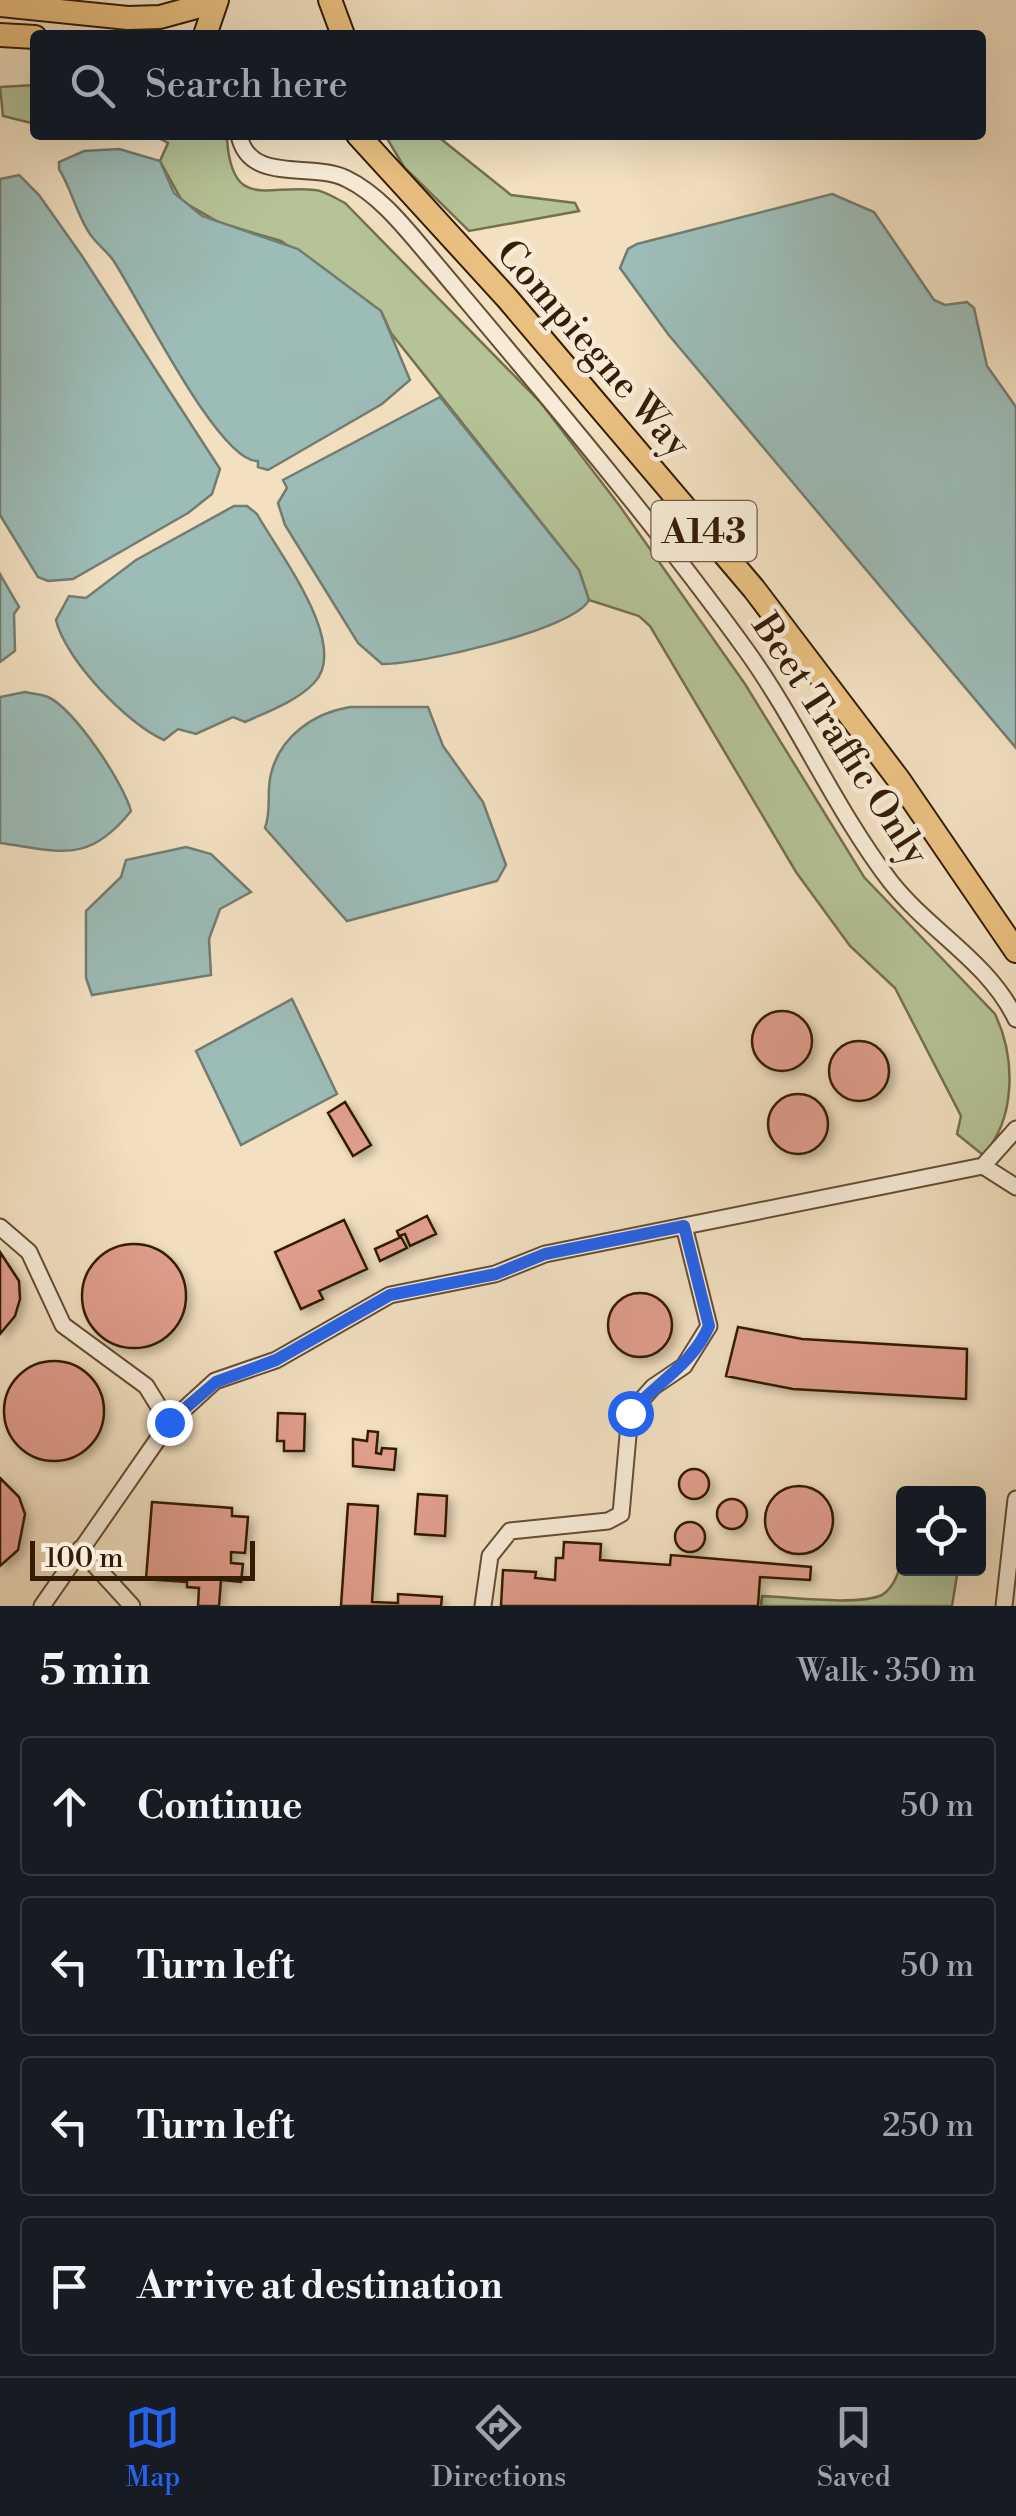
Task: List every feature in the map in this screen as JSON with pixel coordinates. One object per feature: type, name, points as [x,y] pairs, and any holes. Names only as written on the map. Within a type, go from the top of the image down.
[{"type":"highway","points":[[330,0],[341,30]]},
{"type":"highway","points":[[0,5],[128,18],[160,17],[216,1]]},
{"type":"highway","points":[[207,30],[216,1]]},
{"type":"highway","points":[[0,35],[30,36]]},
{"type":"highway","name":"Compiegne Way","points":[[364,140],[507,298],[754,589],[899,780],[1016,951]]},
{"type":"street","name":"Beet Traffic Only","points":[[240,140],[254,163],[280,170],[317,168],[349,179],[396,218],[615,475],[749,654],[823,780],[892,883],[1000,987],[1016,1020]]},
{"type":"street","points":[[42,1606],[169,1422],[216,1382],[276,1360],[390,1295],[496,1274],[545,1254],[983,1166],[1016,1129]]},
{"type":"street","points":[[983,1166],[1016,1187]]},
{"type":"street","points":[[483,1606],[490,1556],[510,1532],[608,1521],[621,1514],[630,1413],[653,1387],[684,1366],[709,1326],[684,1226]]},
{"type":"street","points":[[0,1227],[29,1252],[62,1326],[146,1386],[169,1422]]},
{"type":"street","points":[[1004,1606],[1016,1499]]},
{"type":"street","points":[[80,1549],[132,1606]]},
{"type":"green space","points":[[30,85],[30,123],[3,116],[0,87]]},
{"type":"green space","points":[[162,140],[227,140],[230,162],[245,186],[255,190],[319,191],[345,203],[541,403],[619,505],[745,684],[864,877],[995,1014],[1007,1050],[1009,1088],[1002,1124],[983,1155],[957,1134],[961,1116],[895,988],[850,946],[796,872],[650,626],[639,616],[589,600],[579,570],[391,333],[381,311],[281,241],[220,223],[182,201],[160,161],[168,143]]},
{"type":"green space","points":[[388,140],[442,140],[511,195],[575,203],[579,211],[469,231],[404,167]]},
{"type":"green space","points":[[897,1576],[957,1576],[952,1606],[761,1606],[762,1596],[871,1598],[882,1595]]},
{"type":"water","points":[[119,149],[160,161],[174,193],[202,216],[298,249],[381,311],[410,380],[382,404],[268,470],[242,455],[201,408],[113,260],[91,235],[59,169],[59,162],[84,151]]},
{"type":"water","points":[[19,175],[39,195],[82,256],[220,469],[212,494],[188,513],[73,579],[48,581],[38,577],[0,515],[0,179]]},
{"type":"water","points":[[832,194],[874,212],[934,300],[945,305],[967,302],[974,308],[987,366],[1016,407],[1016,748],[668,334],[620,268],[628,249],[637,244]]},
{"type":"water","points":[[440,397],[579,570],[589,600],[555,623],[526,634],[459,652],[382,664],[358,643],[285,525],[278,503],[287,488],[283,480]]},
{"type":"water","points":[[234,506],[247,506],[257,514],[294,574],[318,623],[324,646],[323,666],[314,683],[272,710],[245,722],[233,717],[196,734],[178,729],[164,740],[133,720],[100,689],[71,653],[56,620],[69,596],[86,598],[136,560]]},
{"type":"water","points":[[0,574],[19,607],[14,614],[15,651],[0,662]]},
{"type":"water","points":[[25,692],[48,697],[71,716],[97,748],[126,798],[131,811],[101,840],[86,847],[56,851],[0,843],[0,697]]},
{"type":"water","points":[[350,707],[428,707],[443,746],[483,802],[506,865],[497,881],[347,921],[265,828],[271,774],[282,748],[300,728]]},
{"type":"water","points":[[186,847],[211,854],[251,892],[220,909],[209,939],[211,975],[92,995],[86,978],[86,911],[121,877],[126,860]]},
{"type":"water","points":[[292,999],[337,1094],[241,1145],[196,1051]]},
{"type":"building","points":[[782,1011],[803,1020],[812,1041],[803,1062],[782,1071],[761,1062],[752,1041],[761,1020]]},
{"type":"building","points":[[859,1041],[880,1050],[889,1071],[880,1092],[859,1101],[838,1092],[829,1071],[838,1050]]},
{"type":"building","points":[[798,1094],[819,1103],[828,1124],[819,1145],[798,1154],[777,1145],[768,1124],[777,1103]]},
{"type":"building","points":[[345,1102],[371,1145],[353,1156],[328,1113]]},
{"type":"building","points":[[427,1216],[436,1234],[410,1246],[405,1234],[399,1236],[397,1231]]},
{"type":"building","points":[[344,1220],[367,1269],[319,1291],[323,1299],[301,1309],[275,1252]]},
{"type":"building","points":[[401,1237],[407,1248],[380,1261],[375,1249]]},
{"type":"building","points":[[134,1244],[154,1248],[171,1259],[182,1276],[186,1296],[182,1316],[171,1333],[154,1344],[134,1348],[114,1344],[97,1333],[86,1316],[82,1296],[86,1276],[97,1259],[114,1248]]},
{"type":"building","points":[[0,1252],[19,1281],[20,1299],[15,1316],[0,1334]]},
{"type":"building","points":[[640,1293],[662,1303],[672,1325],[662,1347],[640,1357],[618,1347],[608,1325],[618,1303]]},
{"type":"building","points":[[738,1327],[802,1339],[967,1349],[966,1399],[793,1389],[726,1376]]},
{"type":"building","points":[[54,1361],[73,1365],[89,1376],[100,1392],[104,1411],[100,1430],[89,1446],[73,1457],[54,1461],[35,1457],[19,1446],[8,1430],[4,1411],[8,1392],[19,1376],[35,1365]]},
{"type":"building","points":[[278,1413],[305,1414],[304,1451],[284,1451],[284,1441],[277,1441]]},
{"type":"building","points":[[368,1431],[378,1432],[376,1453],[381,1454],[382,1448],[396,1449],[394,1470],[353,1466],[353,1439],[367,1441]]},
{"type":"building","points":[[694,1469],[708,1478],[709,1484],[700,1498],[694,1499],[680,1490],[679,1484],[688,1470]]},
{"type":"building","points":[[0,1478],[19,1497],[25,1514],[18,1550],[0,1566]]},
{"type":"building","points":[[799,1486],[823,1496],[833,1520],[823,1544],[799,1554],[775,1544],[765,1520],[775,1496]]},
{"type":"building","points":[[418,1494],[447,1496],[445,1536],[415,1534]]},
{"type":"building","points":[[732,1499],[746,1508],[747,1514],[738,1528],[732,1529],[718,1520],[717,1514],[726,1500]]},
{"type":"building","points":[[152,1502],[232,1508],[232,1516],[248,1517],[245,1553],[231,1552],[231,1563],[243,1564],[241,1582],[221,1580],[219,1606],[198,1606],[199,1588],[187,1587],[187,1582],[146,1579]]},
{"type":"building","points":[[348,1504],[378,1506],[372,1602],[398,1603],[398,1594],[442,1597],[441,1606],[341,1606]]},
{"type":"building","points":[[690,1522],[704,1531],[705,1537],[696,1551],[690,1552],[676,1543],[675,1537],[684,1523]]},
{"type":"building","points":[[564,1542],[601,1544],[600,1560],[670,1565],[671,1555],[811,1567],[810,1580],[760,1577],[758,1606],[501,1606],[503,1570],[536,1572],[535,1578],[555,1580],[556,1558],[563,1558]]},
{"type":"route","points":[[169,1422],[216,1382],[276,1360],[390,1295],[496,1274],[545,1254],[684,1226],[709,1326],[684,1366],[653,1387],[630,1413]]}]
